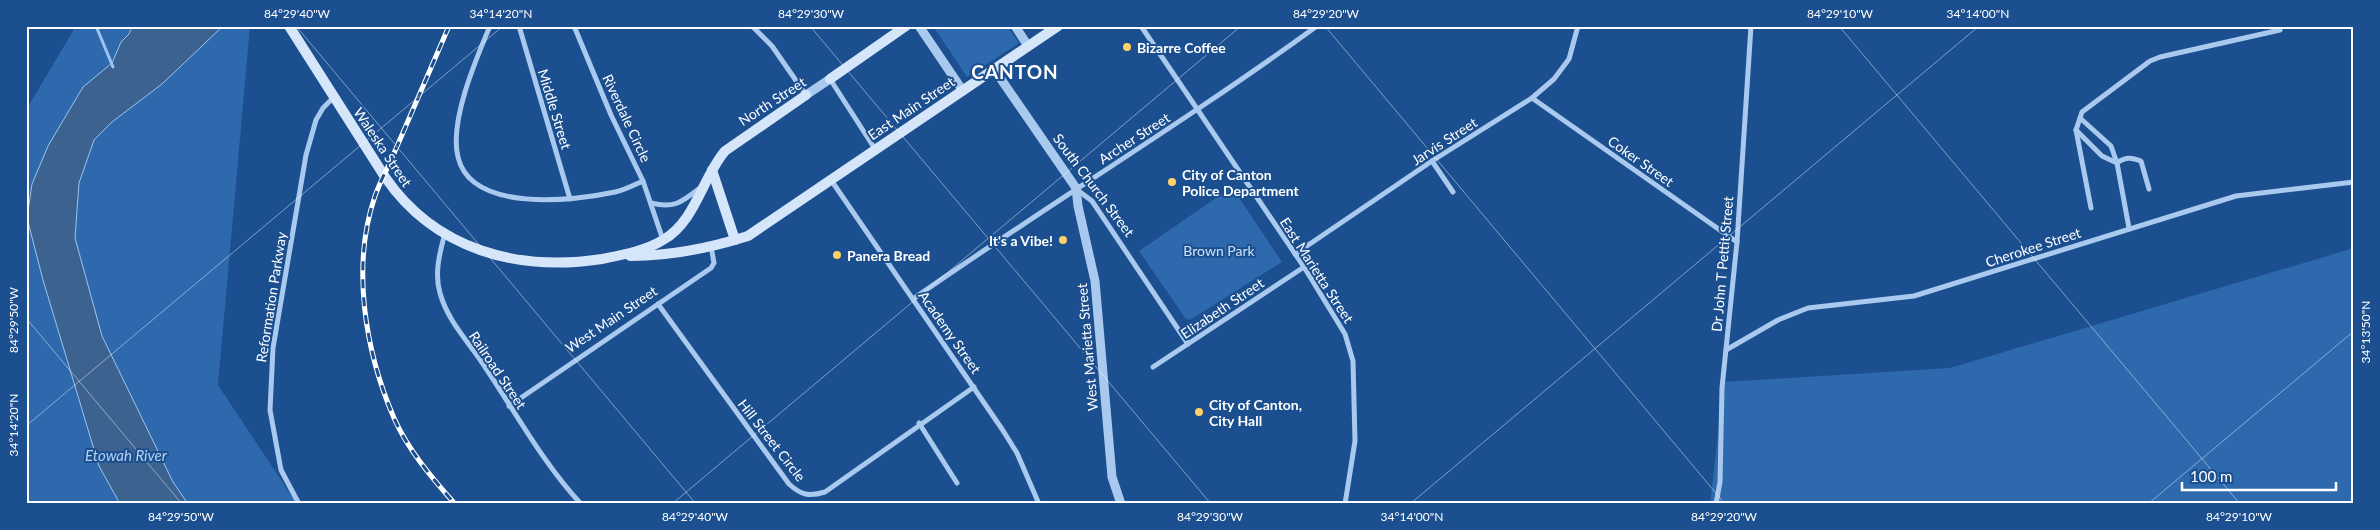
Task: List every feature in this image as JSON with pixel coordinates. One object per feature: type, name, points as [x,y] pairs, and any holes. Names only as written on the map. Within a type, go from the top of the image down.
[{"type":"main road","name":"Waleska Street","points":[[290,26],[393,190],[418,214],[468,246],[497,257],[534,263],[585,262],[624,255],[664,240],[682,224]]},
{"type":"main road","name":"North Street","points":[[830,79],[906,26]]},
{"type":"main road","name":"East Main Street","points":[[831,180],[1058,26]]},
{"type":"main road","name":"North Street","points":[[682,224],[708,181],[712,170],[725,151],[736,141],[806,95]]},
{"type":"main road","points":[[712,170],[735,240]]},
{"type":"main road","points":[[624,255],[649,256],[711,246],[748,236],[831,180]]},
{"type":"street","name":"Riverdale Circle","points":[[490,26],[470,80],[456,132],[458,156],[462,170],[474,182],[490,190],[545,201],[617,192],[643,181],[611,115],[574,26]]},
{"type":"street","name":"Middle Street","points":[[519,26],[570,199]]},
{"type":"street","points":[[752,26],[772,46],[806,95]]},
{"type":"street","points":[[919,26],[963,91]]},
{"type":"street","points":[[1015,26],[1028,46]]},
{"type":"street","name":"East Marietta Street","points":[[1141,26],[1304,267],[1345,334],[1352,362],[1355,441],[1345,504]]},
{"type":"street","name":"Archer Street","points":[[913,299],[1076,188],[1197,111],[1317,26]]},
{"type":"street","name":"Jarvis Street","points":[[1295,254],[1432,162],[1532,98],[1554,80],[1569,60],[1578,26]]},
{"type":"street","name":"Dr John T Pettit Street","points":[[1716,504],[1720,482],[1722,388],[1737,242],[1751,26]]},
{"type":"street","points":[[2091,208],[2076,130],[2082,112],[2150,61],[2160,57],[2280,30]]},
{"type":"street","name":"South Church Street","points":[[994,69],[1076,188],[1092,201],[1188,344]]},
{"type":"street","points":[[830,79],[875,149]]},
{"type":"street","name":"North Street","points":[[806,95],[830,79]]},
{"type":"street","name":"Reformation Parkway","points":[[299,504],[281,470],[270,410],[273,348],[306,155],[316,120],[323,108],[334,98]]},
{"type":"street","name":"Coker Street","points":[[1532,98],[1737,242]]},
{"type":"street","points":[[2080,118],[2111,146],[2117,163],[2129,228]]},
{"type":"street","points":[[2076,130],[2102,156],[2117,163]]},
{"type":"street","points":[[2117,163],[2122,159],[2132,157],[2140,161],[2149,189]]},
{"type":"street","points":[[1432,162],[1453,192]]},
{"type":"street","name":"Academy Street","points":[[831,180],[974,386],[1017,453],[1039,504]]},
{"type":"street","points":[[643,181],[664,240]]},
{"type":"street","points":[[651,203],[664,206],[676,204],[708,181]]},
{"type":"street","name":"Cherokee Street","points":[[1726,350],[1778,320],[1808,308],[1914,296],[2236,196],[2354,182]]},
{"type":"street","name":"West Marietta Street","points":[[1076,188],[1078,206],[1095,280],[1112,477],[1121,504]]},
{"type":"street","name":"Railroad Street","points":[[445,233],[437,270],[439,292],[443,304],[452,321],[485,366],[509,406],[565,486],[581,504]]},
{"type":"street","name":"West Main Street","points":[[509,406],[711,268],[714,263],[711,246]]},
{"type":"street","name":"Elizabeth Street","points":[[1154,368],[1304,267]]},
{"type":"street","name":"Hill Street Circle","points":[[658,304],[789,484],[799,493],[810,496],[825,492],[919,423],[974,386]]},
{"type":"street","points":[[919,423],[957,483]]},
{"type":"green space","points":[[76,26],[250,26],[218,385],[297,504],[26,504],[26,110]]},
{"type":"green space","points":[[933,26],[1007,26],[1019,43],[967,77]]},
{"type":"green space","name":"Brown Park","points":[[1232,187],[1282,262],[1190,320],[1186,319],[1139,251]]},
{"type":"green space","points":[[2354,248],[2354,504],[1710,504],[1724,382],[1950,368]]},
{"type":"water","name":"Etowah River","points":[[132,26],[223,26],[162,84],[112,122],[94,140],[79,183],[75,238],[102,336],[173,482],[188,504],[121,504],[119,502],[99,466],[43,280],[27,218],[32,184],[48,146],[83,87],[112,63],[121,42],[129,34]]},
{"type":"waterway","points":[[96,26],[113,67]]},
{"type":"railway","points":[[449,26],[375,196],[368,223],[363,279],[369,337],[375,365],[394,418],[413,452],[455,504]]},
{"type":"place","name":"Bizarre Coffee","points":[[1127,47]]},
{"type":"place","name":"City of Canton Police Department","points":[[1172,182]]},
{"type":"place","name":"It's a Vibe!","points":[[1063,240]]},
{"type":"place","name":"Panera Bread","points":[[837,255]]},
{"type":"place","name":"City of Canton, City Hall","points":[[1199,412]]},
{"type":"district","name":"CANTON","points":[[1015,71]]}]
